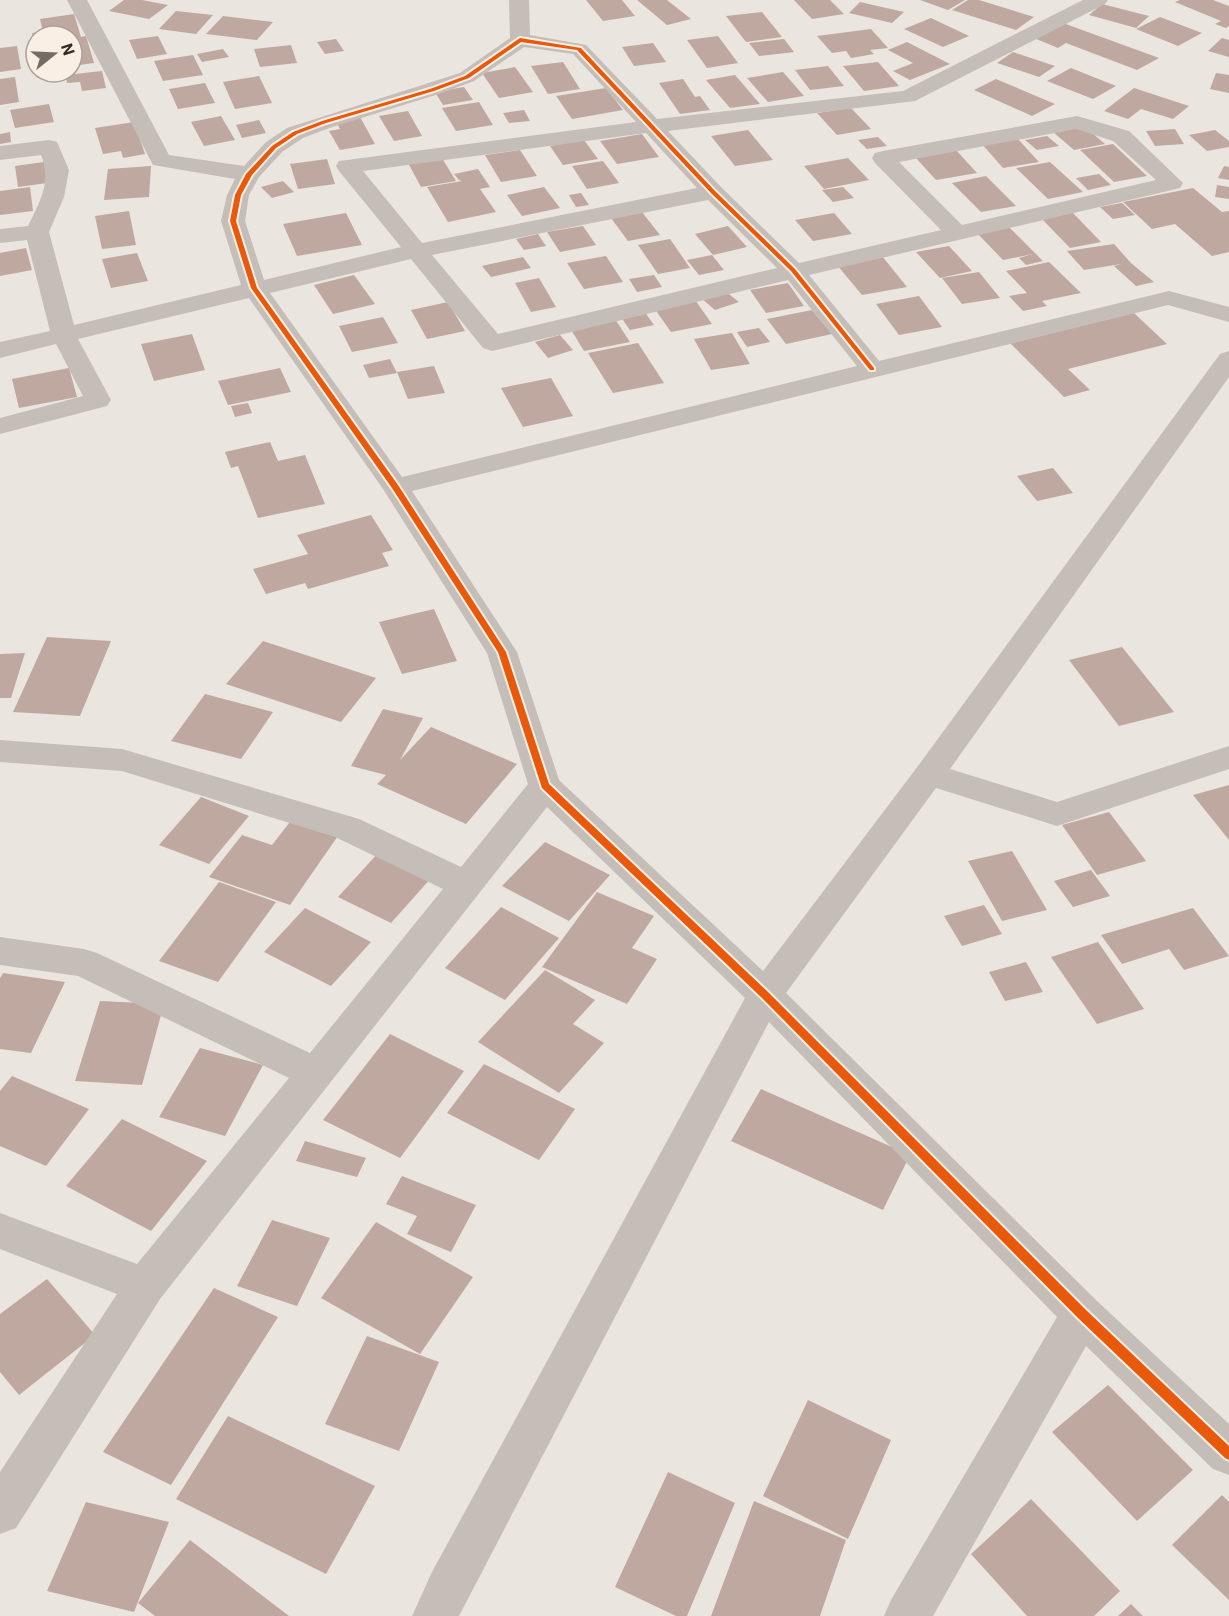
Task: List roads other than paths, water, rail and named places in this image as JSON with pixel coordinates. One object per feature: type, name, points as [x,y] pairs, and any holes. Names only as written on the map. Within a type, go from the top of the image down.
[{"type":"street","points":[[77,0],[161,160],[249,174]]},
{"type":"street","points":[[519,0],[520,40]]},
{"type":"street","points":[[957,233],[883,158],[1077,122],[1121,136],[1172,183],[1002,223],[793,270],[492,344],[347,166],[654,126],[908,97],[1098,0]]},
{"type":"street","points":[[872,369],[793,270],[713,192],[654,126],[579,49],[520,40],[467,76],[432,90],[382,103],[296,133],[274,147],[249,174],[238,195],[233,221],[254,288],[395,487],[502,652],[545,786],[765,995],[1082,1314],[1229,1454]]},
{"type":"street","points":[[0,153],[49,147],[58,170],[53,197],[37,232],[64,336],[98,400],[0,426]]},
{"type":"street","points":[[0,350],[416,251],[713,192]]},
{"type":"street","points":[[0,236],[37,232]]},
{"type":"street","points":[[395,487],[1169,298],[1229,315]]},
{"type":"street","points":[[435,1616],[765,995],[929,774],[1229,359]]},
{"type":"street","points":[[0,751],[122,760],[347,828],[467,885]]},
{"type":"street","points":[[929,774],[1057,814],[1229,757]]},
{"type":"street","points":[[0,1512],[145,1286],[545,786]]},
{"type":"street","points":[[0,951],[84,963],[316,1073]]},
{"type":"street","points":[[0,1231],[145,1286]]},
{"type":"street","points":[[907,1616],[1082,1314]]}]
